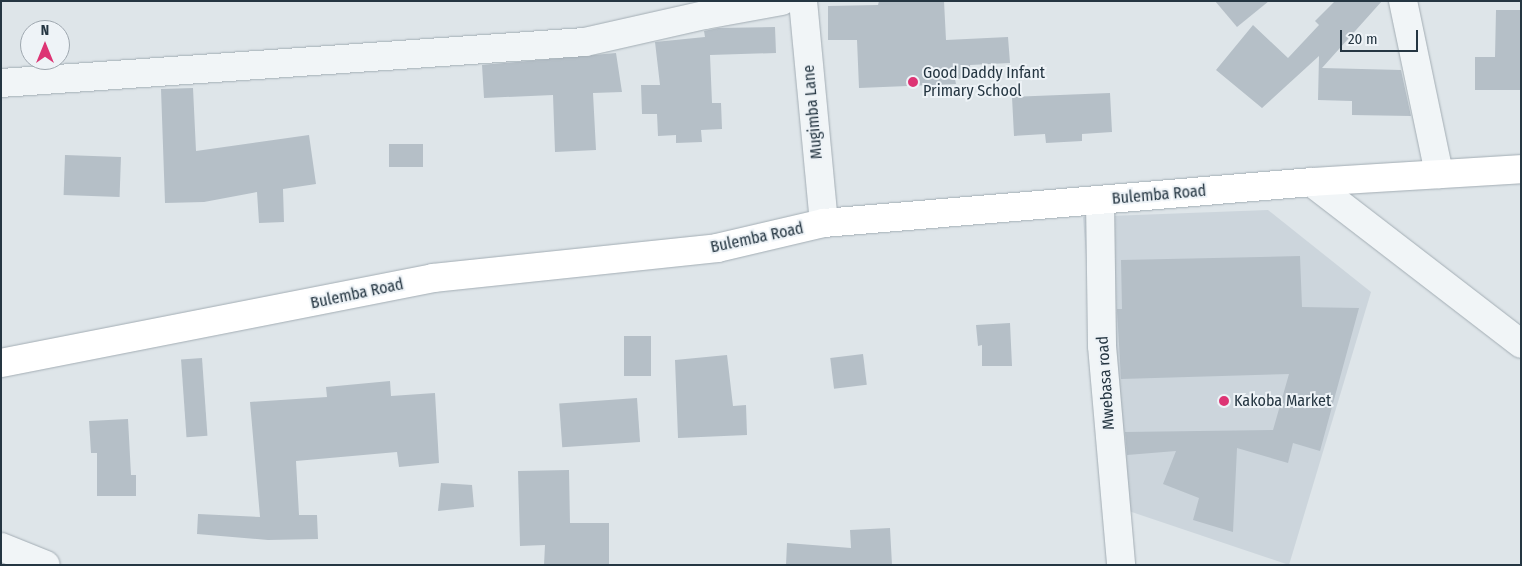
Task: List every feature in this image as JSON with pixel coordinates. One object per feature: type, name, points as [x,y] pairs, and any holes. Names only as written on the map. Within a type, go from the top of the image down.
[{"type":"main road","name":"Bulemba Road","points":[[1,363],[433,278],[717,248],[824,223],[1311,182],[1521,169]]},
{"type":"street","points":[[1,83],[585,42],[705,15],[782,1]]},
{"type":"street","name":"Mugimba Lane","points":[[803,1],[824,223]]},
{"type":"street","points":[[1404,1],[1439,174]]},
{"type":"street","points":[[1311,182],[1521,344]]},
{"type":"street","name":"Mwebasa road","points":[[1100,200],[1102,346],[1121,565]]},
{"type":"street","points":[[1,547],[46,565]]},
{"type":"shaded area","points":[[1268,210],[1371,292],[1289,565],[1105,503],[1083,217]]},
{"type":"building","points":[[879,1],[944,1],[946,40],[1008,37],[1010,63],[970,65],[971,78],[955,79],[956,84],[859,88],[857,40],[828,40],[828,6],[878,5]]},
{"type":"building","points":[[1215,1],[1269,1],[1237,27]]},
{"type":"building","points":[[1335,1],[1382,1],[1322,68],[1401,70],[1411,116],[1352,115],[1352,101],[1318,100],[1319,56],[1262,108],[1216,70],[1253,25],[1288,58],[1319,25],[1315,21]]},
{"type":"building","points":[[1496,10],[1521,10],[1521,90],[1475,90],[1475,57],[1495,57]]},
{"type":"building","points":[[775,27],[776,53],[710,55],[712,103],[721,103],[722,129],[701,130],[702,142],[676,143],[676,135],[658,136],[657,114],[642,114],[641,85],[660,85],[655,42],[705,37],[704,31],[718,28]]},
{"type":"building","points":[[616,53],[622,92],[593,93],[596,150],[555,152],[553,95],[484,98],[482,65]]},
{"type":"building","points":[[193,88],[196,151],[309,135],[316,184],[283,189],[284,222],[259,223],[257,192],[204,202],[165,203],[161,89]]},
{"type":"building","points":[[1110,93],[1112,132],[1082,134],[1082,141],[1046,143],[1045,134],[1014,136],[1012,97]]},
{"type":"building","points":[[389,144],[423,144],[423,167],[389,167]]},
{"type":"building","points":[[65,155],[121,157],[120,197],[64,195]]},
{"type":"building","points":[[1300,256],[1302,307],[1359,308],[1320,451],[1293,443],[1288,463],[1237,448],[1233,532],[1193,520],[1199,498],[1163,484],[1176,451],[1127,455],[1125,432],[1273,430],[1289,374],[1121,379],[1117,309],[1122,309],[1121,260]]},
{"type":"building","points":[[1010,323],[1012,366],[982,366],[982,345],[978,346],[976,325]]},
{"type":"building","points":[[624,336],[651,336],[651,376],[624,376]]},
{"type":"building","points":[[863,354],[867,385],[834,389],[830,358]]},
{"type":"building","points":[[727,355],[733,406],[746,405],[747,435],[678,438],[675,360]]},
{"type":"building","points":[[202,358],[207,436],[186,437],[181,359]]},
{"type":"building","points":[[390,381],[391,396],[435,393],[439,463],[399,467],[397,452],[296,461],[299,515],[317,515],[318,539],[268,540],[197,534],[198,514],[260,517],[250,402],[327,397],[326,387]]},
{"type":"building","points":[[637,398],[640,442],[562,447],[559,403]]},
{"type":"building","points":[[128,419],[131,475],[136,475],[136,496],[97,496],[97,453],[91,453],[89,421]]},
{"type":"building","points":[[569,470],[570,523],[609,523],[609,565],[544,565],[545,545],[520,546],[518,471]]},
{"type":"building","points":[[441,483],[472,485],[474,507],[438,511]]},
{"type":"building","points":[[890,528],[892,565],[786,565],[787,543],[851,548],[850,530]]},
{"type":"place","name":"Good Daddy Infant Primary School","points":[[913,82]]},
{"type":"place","name":"Kakoba Market","points":[[1224,401]]}]
